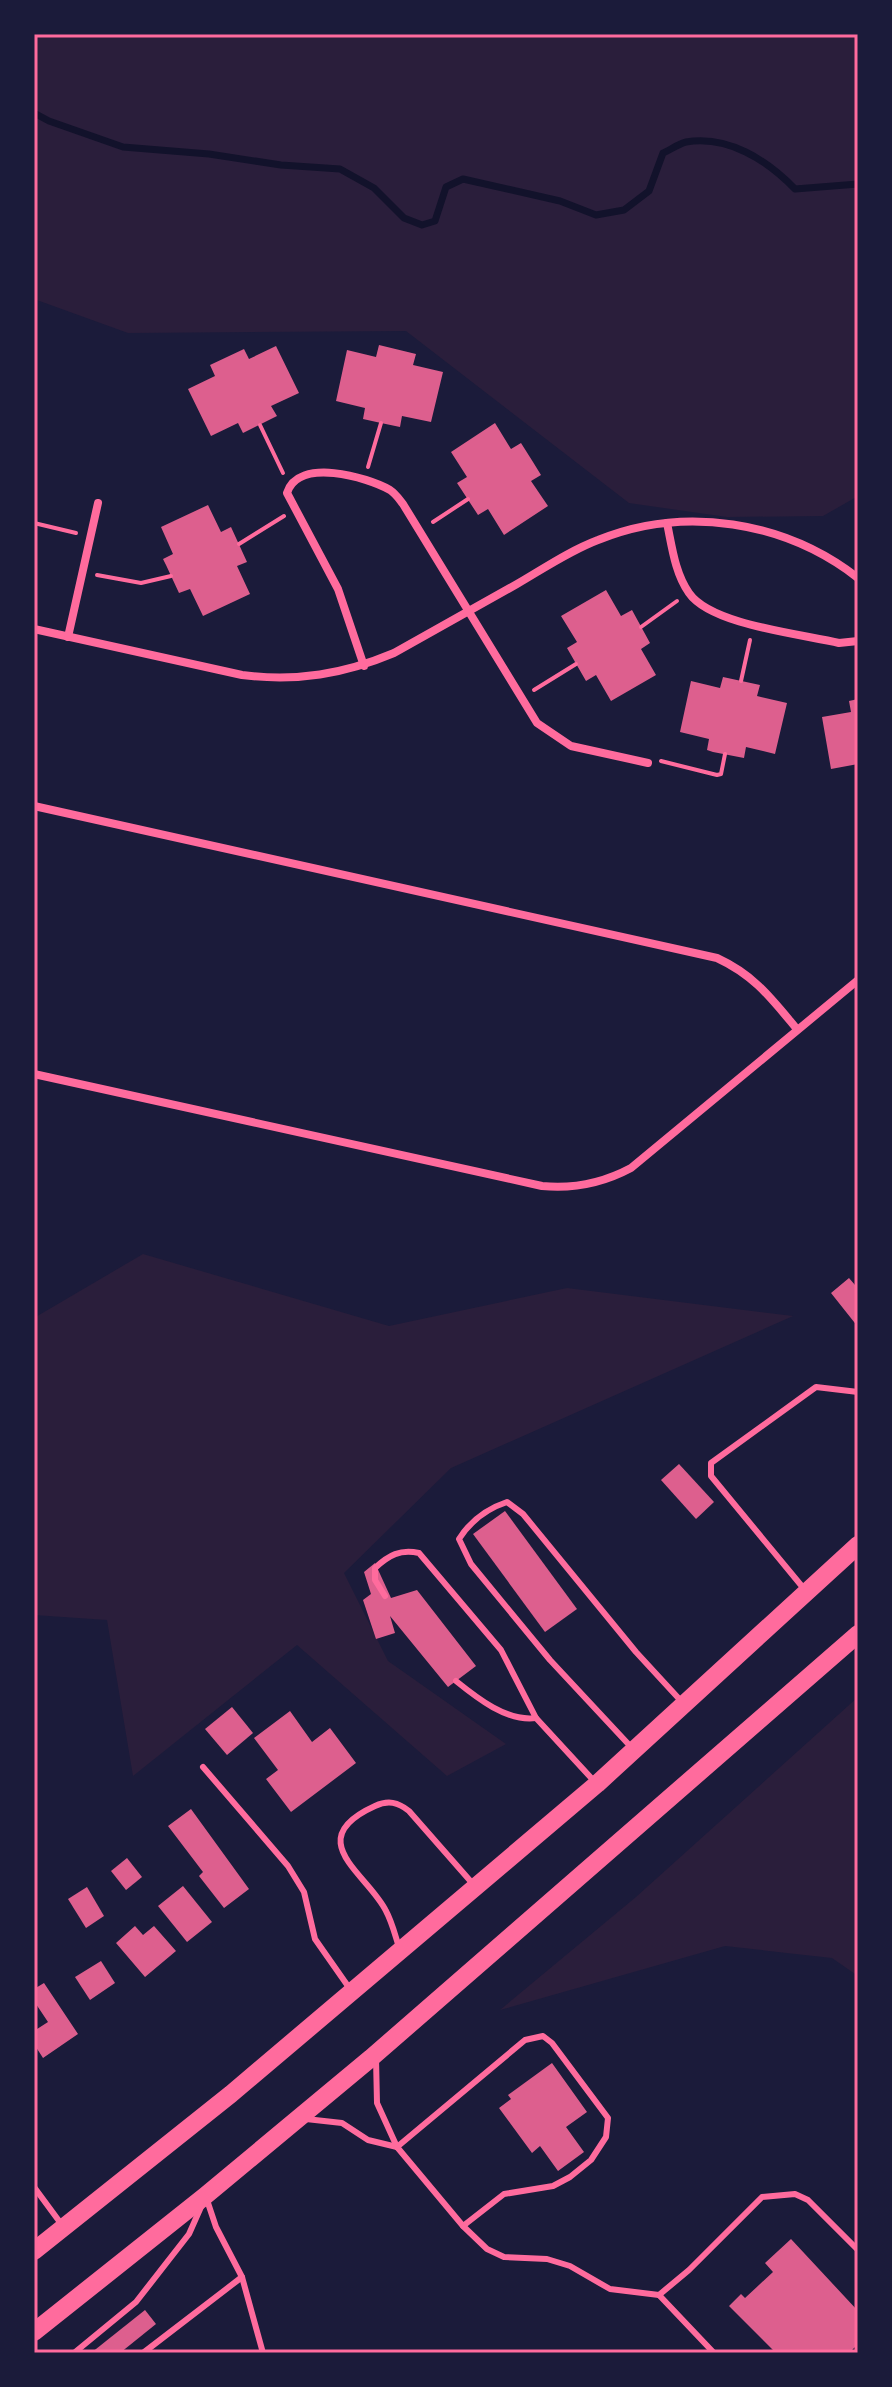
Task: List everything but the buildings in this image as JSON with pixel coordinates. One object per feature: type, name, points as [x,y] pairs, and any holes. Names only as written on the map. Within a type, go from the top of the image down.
[{"type":"highway","points":[[34,2251],[352,1992],[597,1784],[858,1545]]},
{"type":"highway","points":[[34,2332],[376,2055],[858,1636]]},
{"type":"street","points":[[364,666],[338,589],[287,493],[289,486],[297,479],[314,472],[334,473],[377,484],[394,492],[537,723],[571,746],[648,763]]},
{"type":"street","points":[[68,637],[98,503]]},
{"type":"street","points":[[34,629],[242,675],[274,679],[306,678],[364,666],[394,653],[598,540],[667,523],[722,522],[780,535],[813,549],[858,578]]},
{"type":"street","points":[[667,523],[676,565],[689,593],[704,609],[723,617],[839,643],[858,641]]},
{"type":"street","points":[[34,806],[717,958],[738,968],[759,984],[796,1028]]},
{"type":"street","points":[[34,1074],[542,1186],[574,1187],[597,1182],[631,1168],[796,1028],[858,980]]},
{"type":"lane","points":[[806,1592],[711,1476],[711,1463],[816,1387],[858,1392]]},
{"type":"lane","points":[[635,1751],[550,1660],[471,1564],[459,1539],[468,1525],[491,1508],[507,1502],[523,1514],[636,1652],[684,1705]]},
{"type":"lane","points":[[385,1596],[375,1580],[375,1568],[386,1558],[406,1550],[419,1553],[501,1650],[536,1718],[597,1784]]},
{"type":"lane","points":[[456,1681],[488,1704],[512,1716],[536,1718]]},
{"type":"lane","points":[[203,1767],[288,1866],[304,1892],[315,1939],[352,1992]]},
{"type":"lane","points":[[400,1950],[386,1910],[346,1861],[341,1849],[341,1837],[354,1820],[375,1805],[399,1803],[475,1886]]},
{"type":"lane","points":[[397,2147],[525,2040],[543,2036],[552,2043],[608,2118],[606,2137],[591,2160],[570,2177],[553,2186],[504,2194],[463,2226]]},
{"type":"lane","points":[[376,2055],[377,2103],[397,2147],[463,2226],[487,2249],[504,2257],[547,2259],[570,2266],[610,2289],[659,2295],[714,2353]]},
{"type":"lane","points":[[299,2118],[342,2123],[368,2140],[397,2147]]},
{"type":"lane","points":[[34,2187],[64,2228]]},
{"type":"lane","points":[[659,2295],[689,2270],[762,2197],[795,2194],[808,2200],[858,2250]]},
{"type":"lane","points":[[205,2196],[216,2227],[242,2277],[263,2353]]},
{"type":"lane","points":[[74,2353],[136,2302],[189,2234],[205,2196]]},
{"type":"lane","points":[[143,2353],[242,2277]]},
{"type":"path","points":[[373,449],[381,423]]},
{"type":"path","points":[[260,425],[289,486]]},
{"type":"path","points":[[446,513],[468,499]]},
{"type":"path","points":[[34,523],[59,529]]},
{"type":"path","points":[[239,544],[268,526]]},
{"type":"path","points":[[83,572],[141,583],[171,576]]},
{"type":"path","points":[[641,627],[663,612]]},
{"type":"path","points":[[741,681],[747,655]]},
{"type":"path","points":[[548,681],[576,664]]},
{"type":"path","points":[[648,763],[651,758],[719,775],[725,754]]},
{"type":"shaded area","points":[[34,34],[858,34],[858,496],[823,516],[727,517],[629,503],[406,331],[128,333],[34,299]]},
{"type":"shaded area","points":[[143,1254],[389,1326],[567,1288],[793,1316],[451,1468],[344,1573],[388,1661],[506,1744],[447,1776],[297,1645],[133,1776],[107,1620],[34,1615],[34,1318]]},
{"type":"shaded area","points":[[858,1697],[858,1976],[832,1958],[725,1946],[500,2010],[636,1897]]},
{"type":"waterway","points":[[34,113],[123,147],[340,169],[374,188],[404,218],[422,225],[435,221],[446,187],[463,179],[560,201],[596,215],[624,210],[649,191],[663,153],[686,142],[717,142],[746,152],[772,168],[795,189],[858,184]]}]
